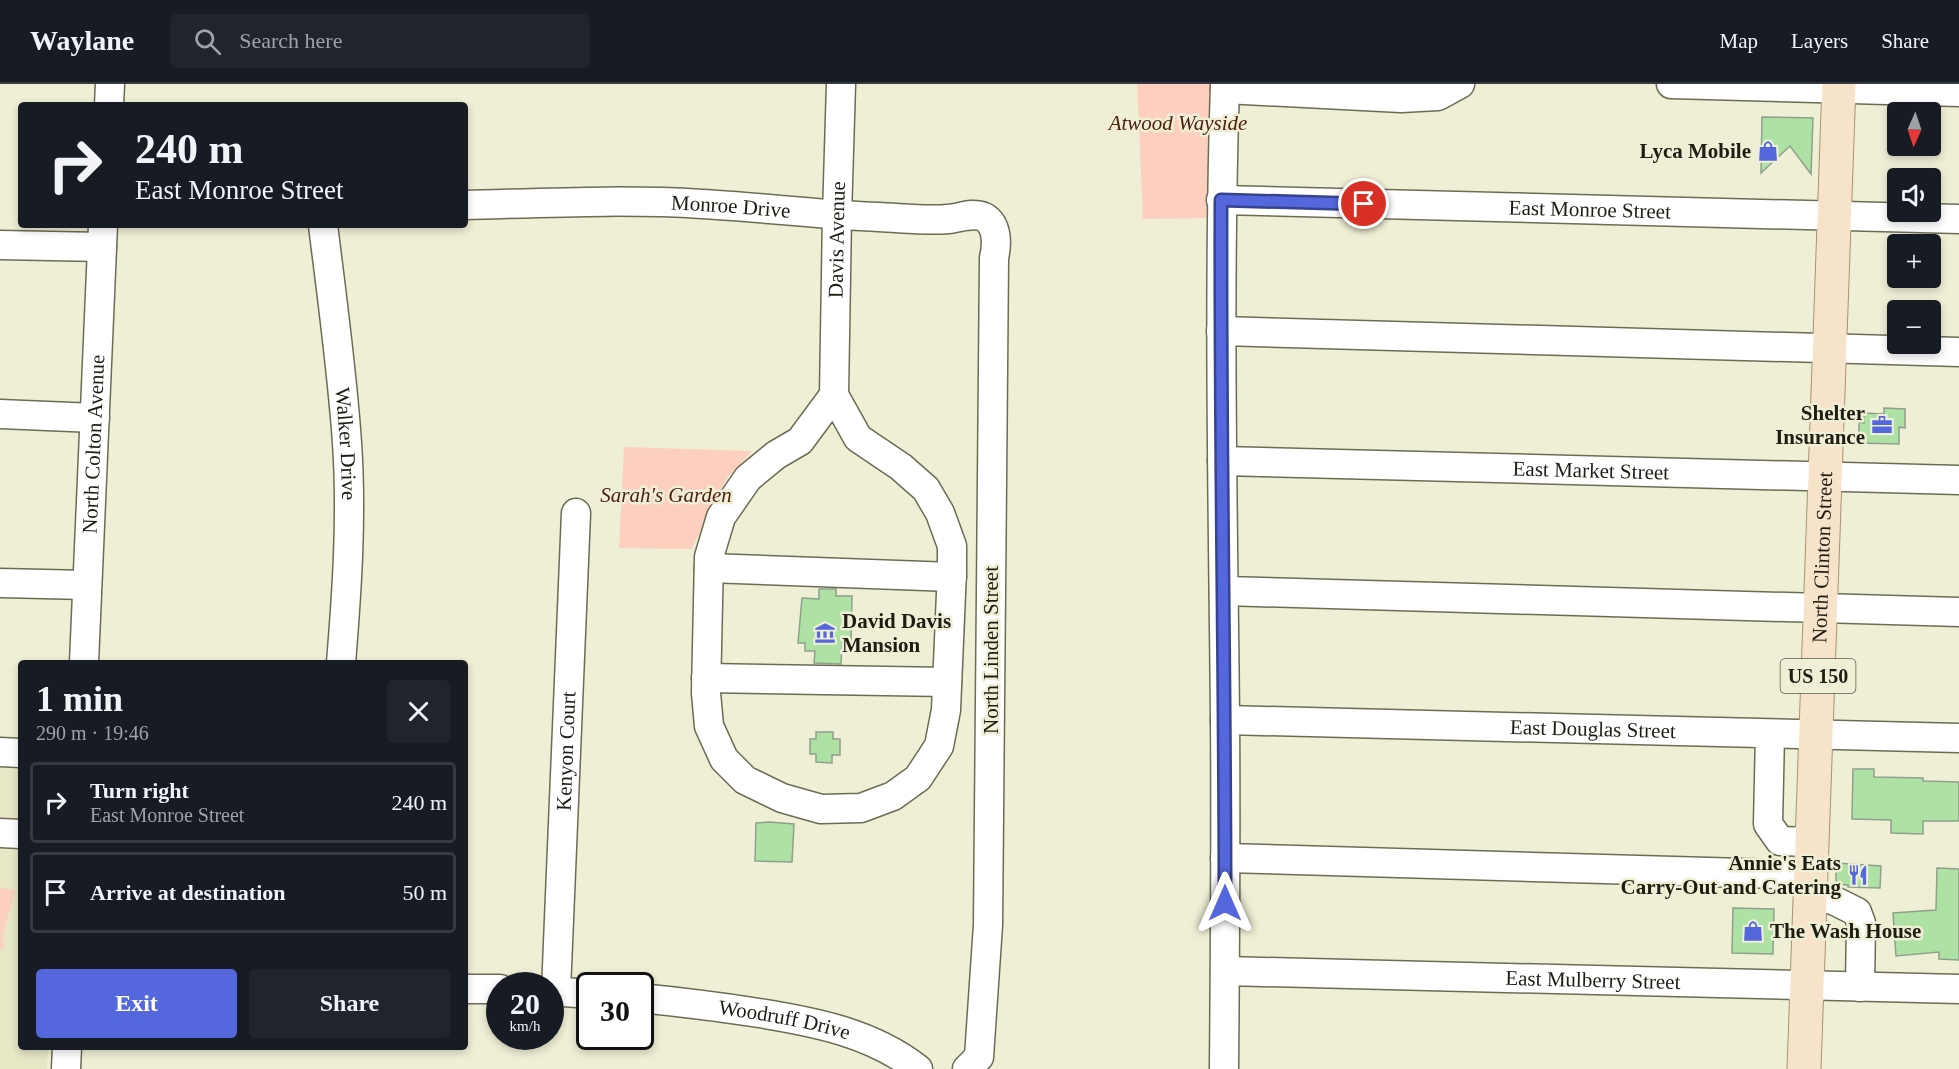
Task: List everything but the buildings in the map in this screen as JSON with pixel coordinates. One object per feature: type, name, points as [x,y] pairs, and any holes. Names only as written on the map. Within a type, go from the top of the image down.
[{"type":"main road","name":"North Clinton Street","points":[[1804,1069],[1839,87]]},
{"type":"street","points":[[109,102],[110,84]]},
{"type":"street","name":"Davis Avenue","points":[[834,395],[841,84]]},
{"type":"street","points":[[1224,1069],[1225,720],[1221,200],[1225,87],[1401,98],[1438,96],[1460,84]]},
{"type":"street","points":[[1671,84],[1959,92]]},
{"type":"street","name":"East Monroe Street","points":[[1221,200],[1959,219]]},
{"type":"street","name":"Monroe Drive","points":[[468,205],[563,202],[701,204],[837,216],[946,219],[972,214],[985,218],[991,226]]},
{"type":"street","name":"North Linden Street","points":[[967,1069],[979,1057],[988,925],[994,258],[996,248],[996,237],[991,226]]},
{"type":"street","name":"Walker Drive","points":[[323,228],[338,342],[347,445],[348,521],[341,660]]},
{"type":"street","points":[[0,245],[103,236]]},
{"type":"street","name":"North Colton Avenue","points":[[84,660],[103,236]]},
{"type":"street","points":[[1221,331],[1959,352]]},
{"type":"street","points":[[834,395],[858,438],[901,467],[926,489],[940,513],[952,546],[952,578],[946,710],[939,746],[918,778],[893,796],[861,808],[821,809],[782,798],[745,780],[724,759],[709,726],[706,678],[709,557],[721,517],[748,478],[776,454],[800,441],[834,395]]},
{"type":"street","points":[[0,414],[95,418]]},
{"type":"street","points":[[807,434],[858,438]]},
{"type":"street","name":"East Market Street","points":[[1222,461],[1959,480]]},
{"type":"street","name":"Kenyon Court","points":[[554,972],[576,513]]},
{"type":"street","points":[[709,568],[952,578]]},
{"type":"street","points":[[0,583],[87,585]]},
{"type":"street","points":[[1224,591],[1959,612]]},
{"type":"street","points":[[706,678],[947,682]]},
{"type":"street","name":"East Douglas Street","points":[[1225,720],[1959,738]]},
{"type":"street","points":[[1770,734],[1768,824],[1780,841],[1812,842]]},
{"type":"street","points":[[0,752],[18,753]]},
{"type":"street","points":[[0,833],[18,834]]},
{"type":"street","points":[[1225,858],[1811,886],[1857,912],[1861,923],[1860,987]]},
{"type":"street","name":"East Mulberry Street","points":[[1225,970],[1959,989]]},
{"type":"street","points":[[468,989],[486,989]]},
{"type":"street","name":"Woodruff Drive","points":[[654,999],[703,1004],[837,1028],[906,1059],[918,1069]]},
{"type":"street","points":[[66,1069],[67,1050]]},
{"type":"shaded area","points":[[0,760],[18,760],[18,1050],[48,1050],[47,1069],[0,1069]]},
{"type":"green space","name":"Atwood Wayside","points":[[1137,84],[1217,84],[1215,218],[1143,219]]},
{"type":"green space","name":"Sarah's Garden","points":[[624,447],[752,451],[728,477],[692,549],[619,548]]},
{"type":"green space","points":[[0,888],[15,890],[2,940],[4,949],[0,949]]},
{"type":"place","name":"Lyca Mobile","points":[[1768,151]]},
{"type":"place","name":"Shelter Insurance","points":[[1882,425]]},
{"type":"place","name":"David Davis Mansion","points":[[825,633]]},
{"type":"place","name":"Annie's Eats Carry-Out and Catering","points":[[1858,875]]},
{"type":"place","name":"The Wash House","points":[[1753,931]]},
{"type":"route","points":[[1225,903],[1221,200],[1364,204]]}]
